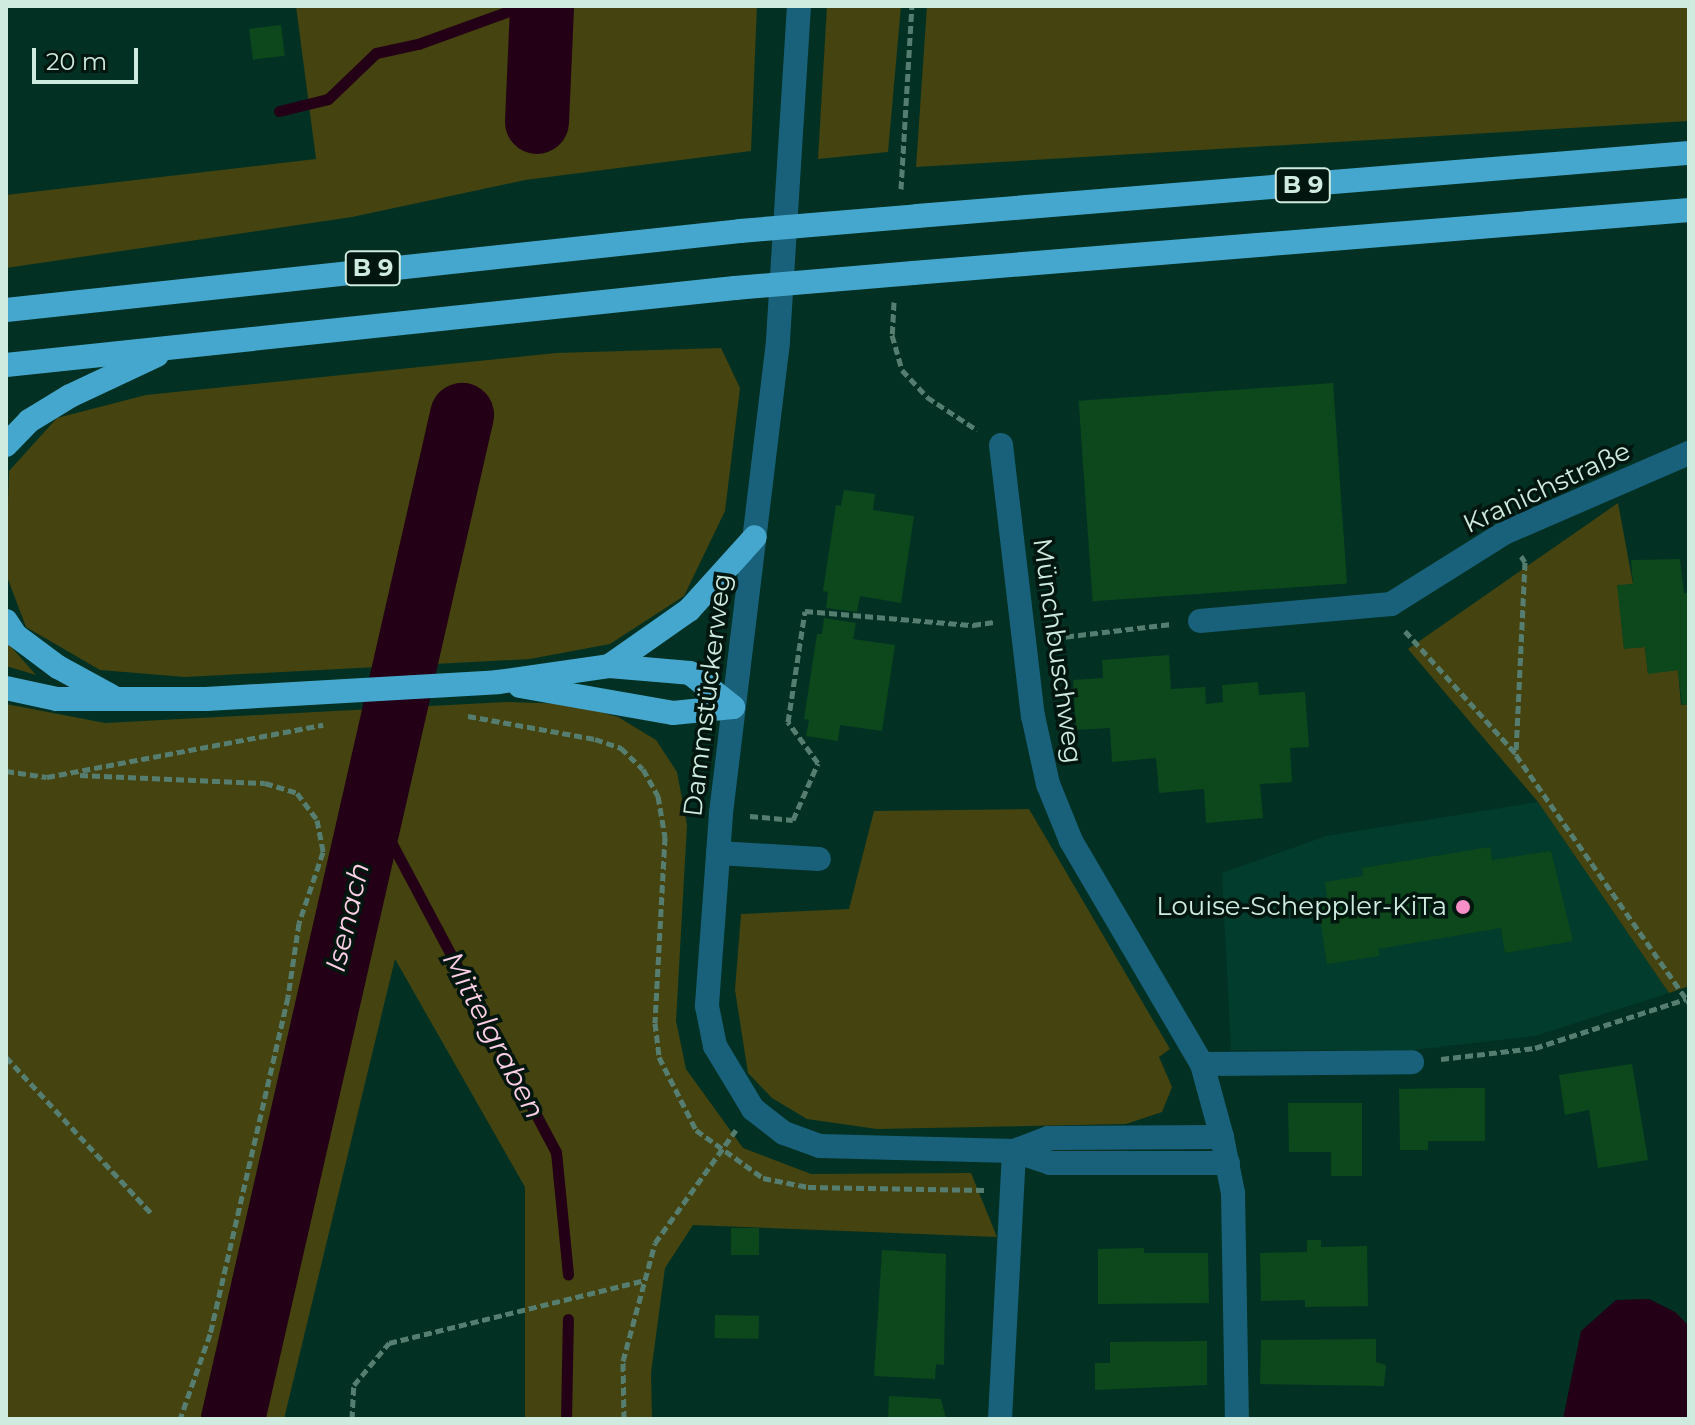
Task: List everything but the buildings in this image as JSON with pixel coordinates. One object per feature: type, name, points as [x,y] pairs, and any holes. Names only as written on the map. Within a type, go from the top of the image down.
[{"type":"highway","name":"B 9","points":[[6,310],[740,231],[1689,153]]},
{"type":"highway","name":"B 9","points":[[6,365],[735,288],[1689,210]]},
{"type":"highway","name":"B 9","points":[[6,445],[29,421],[70,396],[177,346]]},
{"type":"highway","points":[[609,666],[689,610],[755,537]]},
{"type":"highway","points":[[6,621],[15,635],[58,667],[113,697]]},
{"type":"highway","points":[[6,688],[57,699],[206,699],[498,682],[609,666],[690,673],[733,707]]},
{"type":"highway","points":[[498,682],[673,713],[733,707]]},
{"type":"street","name":"Dammstückerweg","points":[[799,6],[778,342],[721,814],[707,1006],[715,1046],[753,1109],[784,1133],[820,1146],[1014,1151],[1050,1163],[1228,1163]]},
{"type":"street","name":"Münchbuschweg","points":[[1001,445],[1022,630],[1048,784],[1071,841],[1202,1064],[1222,1137],[1228,1163],[1237,1419]]},
{"type":"street","name":"Kranichstraße","points":[[1200,621],[1391,604],[1504,533],[1689,453]]},
{"type":"street","points":[[718,853],[819,859]]},
{"type":"street","points":[[1202,1064],[1412,1062]]},
{"type":"street","name":"Dammstückerweg","points":[[1014,1151],[1048,1138],[1222,1137]]},
{"type":"street","points":[[1000,1419],[1014,1151]]},
{"type":"path","points":[[1504,533],[1525,562],[1516,755]]},
{"type":"path","points":[[1391,604],[1395,620],[1516,755],[1688,1000],[1535,1048],[1412,1062]]},
{"type":"path","points":[[721,814],[793,820],[818,763],[788,722],[805,611],[1022,630],[1200,621]]},
{"type":"path","points":[[462,716],[595,739],[621,748],[643,769],[658,796],[665,837],[655,1023],[659,1057],[696,1130],[763,1178],[808,1187],[1012,1191]]},
{"type":"path","points":[[6,771],[47,777],[285,736],[330,723]]},
{"type":"path","points":[[67,774],[265,783],[297,793],[317,820],[323,852],[299,923],[288,997],[210,1334],[180,1419]]},
{"type":"path","points":[[6,1057],[152,1214]]},
{"type":"path","points":[[624,1419],[623,1361],[655,1243],[720,1150]]},
{"type":"path","points":[[352,1419],[354,1385],[389,1343],[645,1280]]},
{"type":"shaded area","points":[[296,6],[757,6],[751,151],[525,180],[352,217],[6,268],[6,195],[316,159]]},
{"type":"shaded area","points":[[827,6],[901,6],[888,152],[818,159]]},
{"type":"shaded area","points":[[927,6],[1689,6],[1689,121],[916,167]]},
{"type":"shaded area","points":[[721,348],[740,388],[725,511],[684,596],[610,644],[530,659],[185,677],[100,670],[26,627],[6,574],[9,471],[57,418],[146,395],[556,353]]},
{"type":"shaded area","points":[[1618,503],[1633,584],[1618,586],[1624,648],[1645,647],[1648,673],[1678,670],[1681,705],[1689,704],[1689,986],[1669,993],[1538,802],[1408,649]]},
{"type":"shaded area","points":[[6,641],[36,675],[6,666]]},
{"type":"shaded area","points":[[506,702],[572,704],[618,717],[656,740],[677,772],[687,825],[676,1021],[686,1069],[743,1148],[811,1174],[971,1173],[997,1237],[693,1225],[665,1268],[651,1373],[652,1419],[525,1419],[525,1187],[395,959],[284,1419],[6,1419],[6,704],[105,723]]},
{"type":"shaded area","points":[[1538,802],[1669,993],[1535,1036],[1413,1050],[1231,1050],[1222,873],[1326,836]]},
{"type":"shaded area","points":[[1029,809],[1170,1049],[1159,1057],[1172,1087],[1162,1112],[1126,1124],[877,1129],[807,1119],[772,1098],[748,1073],[735,990],[741,914],[849,909],[874,811]]},
{"type":"shaded area","points":[[1649,1299],[1675,1312],[1689,1326],[1689,1419],[1563,1419],[1581,1331],[1616,1300]]},
{"type":"waterway","points":[[279,111],[328,99],[376,53],[418,44],[523,6]]},
{"type":"waterway","name":"Isenach","points":[[537,122],[542,6]]},
{"type":"waterway","name":"Isenach","points":[[233,1419],[462,415]]},
{"type":"waterway","name":"Mittelgraben","points":[[374,810],[556,1152],[568,1274]]},
{"type":"waterway","name":"Mittelgraben","points":[[566,1419],[568,1319]]},
{"type":"place","name":"Louise-Scheppler-KiTa","points":[[1463,907]]}]
